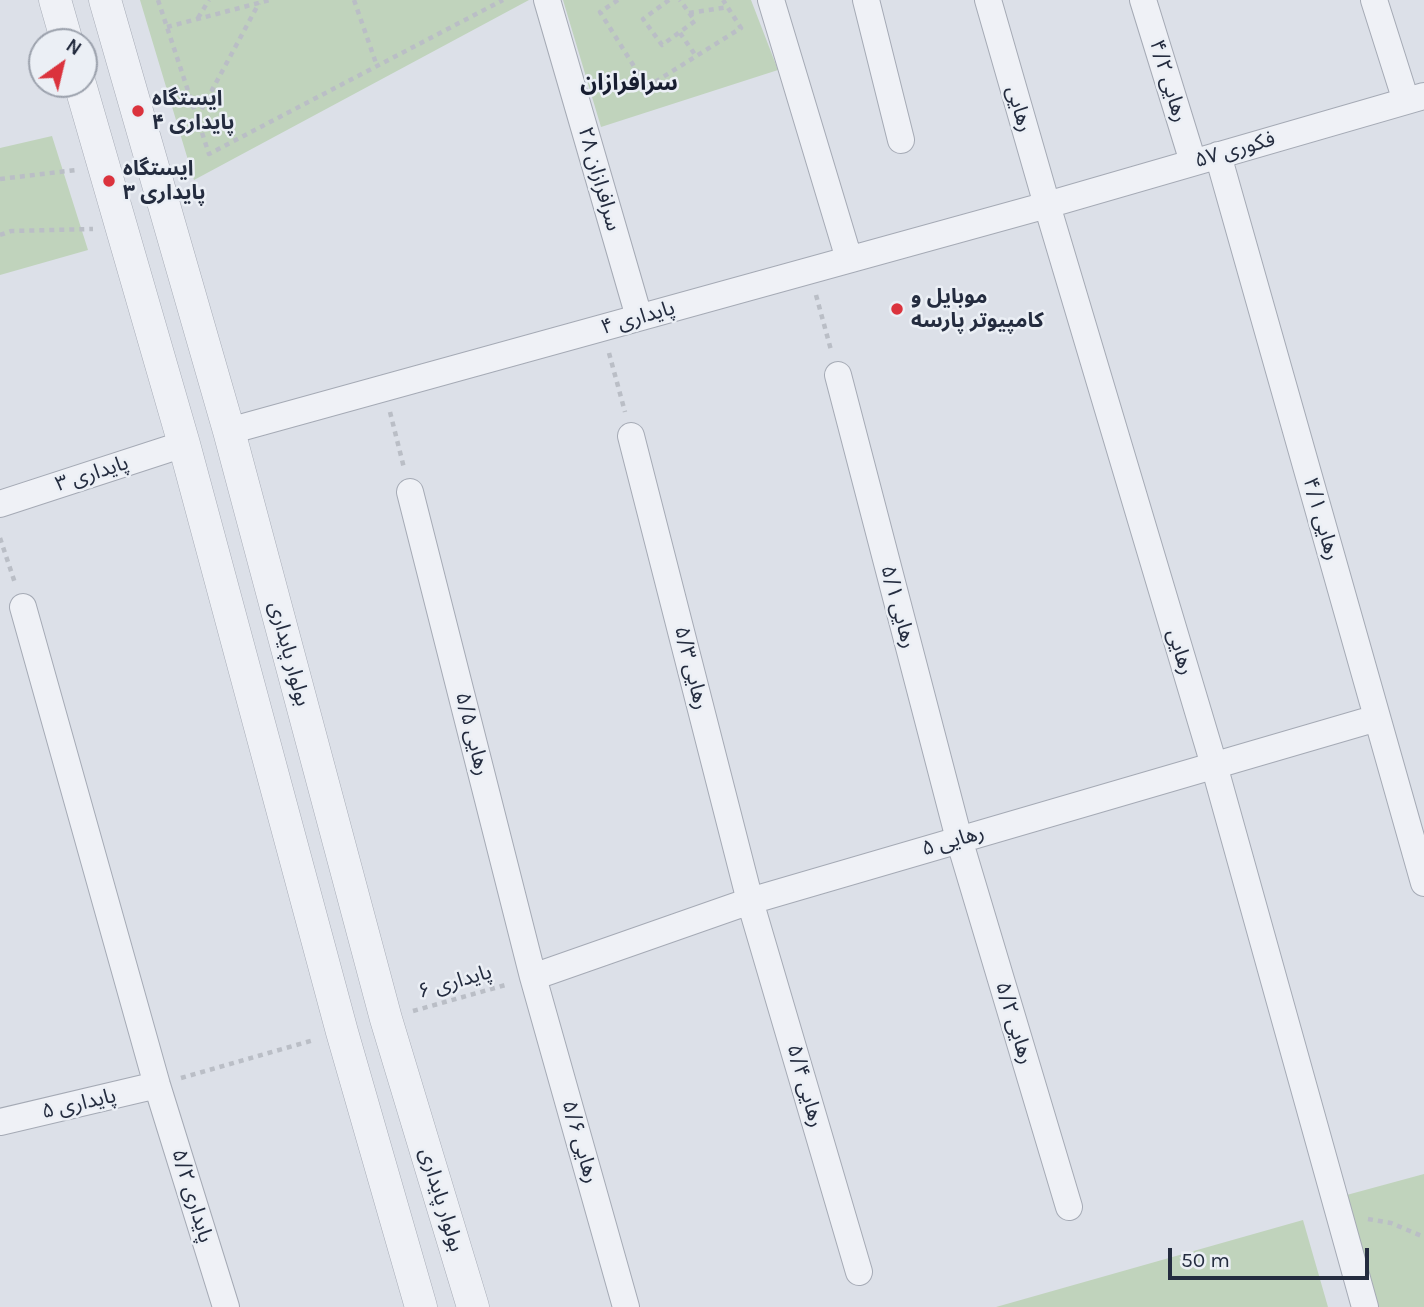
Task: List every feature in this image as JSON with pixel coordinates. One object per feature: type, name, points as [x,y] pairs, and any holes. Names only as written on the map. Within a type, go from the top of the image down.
[{"type":"street","points":[[55,0],[63,28]]},
{"type":"street","name":"بولوار پایداری","points":[[105,0],[229,431],[386,1019],[473,1307]]},
{"type":"street","name":"سرافرازان ۲۸","points":[[547,0],[639,317]]},
{"type":"street","points":[[771,0],[849,259]]},
{"type":"street","points":[[866,0],[901,140]]},
{"type":"street","name":"رهایی","points":[[988,0],[1214,765],[1365,1307]]},
{"type":"street","name":"رهایی ۴/۲","points":[[1143,0],[1193,162]]},
{"type":"street","points":[[1374,0],[1415,98]]},
{"type":"street","points":[[84,98],[184,444],[342,1032],[421,1307]]},
{"type":"street","name":"فکوری ۵۷","points":[[1047,205],[1415,98]]},
{"type":"street","name":"رهایی ۴/۱","points":[[1218,155],[1424,883]]},
{"type":"street","name":"پایداری ۴","points":[[229,431],[1047,205]]},
{"type":"street","name":"رهایی ۵/۱","points":[[838,375],[959,839]]},
{"type":"street","points":[[184,444],[229,431]]},
{"type":"street","name":"رهایی ۵/۳","points":[[631,436],[750,901]]},
{"type":"street","name":"پایداری ۳","points":[[0,504],[184,444]]},
{"type":"street","name":"رهایی ۵/۵","points":[[410,492],[533,976]]},
{"type":"street","name":"پایداری ۵/۲","points":[[23,607],[157,1085],[226,1307]]},
{"type":"street","name":"رهایی ۵","points":[[533,976],[750,901],[1377,718]]},
{"type":"street","name":"رهایی ۵/۲","points":[[959,839],[1069,1207]]},
{"type":"street","name":"رهایی ۵/۴","points":[[750,901],[859,1272]]},
{"type":"street","name":"رهایی ۵/۶","points":[[533,976],[626,1307]]},
{"type":"street","name":"پایداری ۵","points":[[0,1122],[157,1085]]},
{"type":"path","points":[[158,0],[209,155],[503,0]]},
{"type":"path","points":[[198,19],[209,0]]},
{"type":"path","points":[[167,27],[270,0]]},
{"type":"path","points":[[354,0],[377,66]]},
{"type":"path","points":[[618,0],[600,12],[647,87],[741,28],[723,0]]},
{"type":"path","points":[[656,0],[661,6]]},
{"type":"path","points":[[669,0],[643,19],[662,45],[695,21],[680,0]]},
{"type":"path","points":[[197,118],[258,3]]},
{"type":"path","points":[[690,13],[728,7]]},
{"type":"path","points":[[680,33],[696,56]]},
{"type":"path","points":[[0,179],[105,167]]},
{"type":"path","points":[[0,235],[11,230],[122,228]]},
{"type":"path","points":[[810,270],[838,375]]},
{"type":"path","points":[[602,328],[631,436]]},
{"type":"path","points":[[384,388],[410,492]]},
{"type":"path","points":[[0,538],[23,607]]},
{"type":"path","name":"پایداری ۶","points":[[386,1019],[533,976]]},
{"type":"path","points":[[157,1085],[342,1032]]},
{"type":"path","points":[[1339,1214],[1391,1223],[1424,1237]]},
{"type":"green space","points":[[140,0],[529,0],[194,180]]},
{"type":"green space","points":[[563,0],[751,0],[778,70],[601,127]]},
{"type":"green space","points":[[52,136],[88,250],[0,275],[0,148]]},
{"type":"green space","points":[[1424,1174],[1424,1307],[1378,1307],[1343,1196]]},
{"type":"green space","points":[[1303,1220],[1328,1307],[996,1307]]},
{"type":"place","name":"ایستگاه پایداری ۴","points":[[138,111]]},
{"type":"place","name":"ایستگاه پایداری ۳","points":[[109,181]]},
{"type":"place","name":"موبایل و کامپیوتر پارسه","points":[[897,309]]},
{"type":"district","name":"سرافرازان","points":[[629,83]]}]
